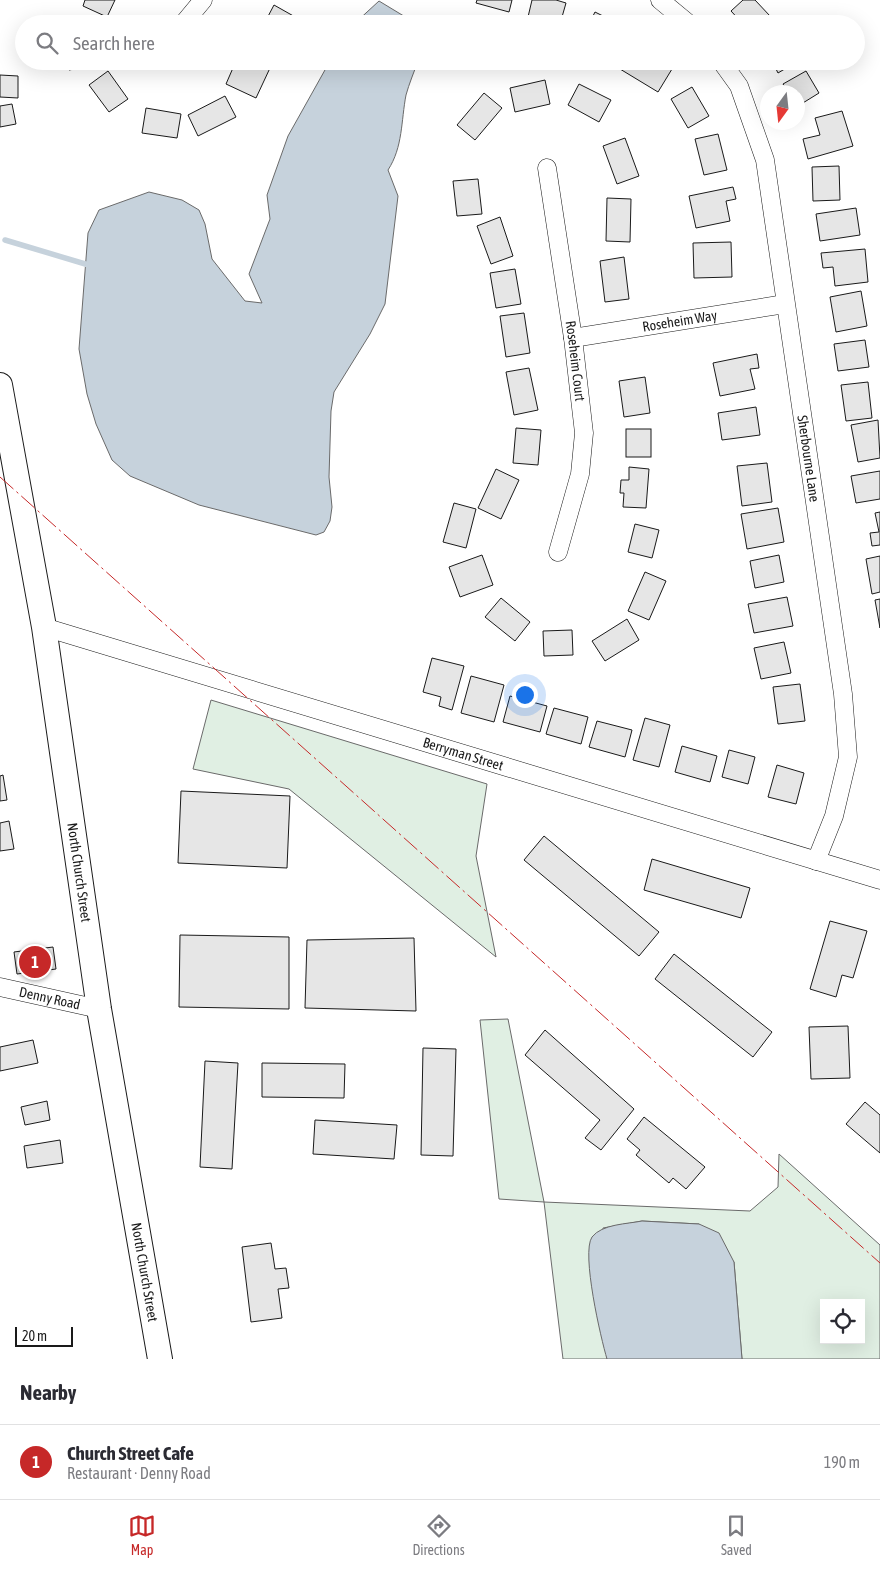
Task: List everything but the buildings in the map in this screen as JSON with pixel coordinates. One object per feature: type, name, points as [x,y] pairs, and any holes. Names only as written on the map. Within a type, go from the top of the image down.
[{"type":"main road","name":"North Church Street","points":[[0,385],[44,627],[99,1010],[160,1359]]},
{"type":"street","points":[[190,15],[203,0]]},
{"type":"street","points":[[660,0],[678,15]]},
{"type":"street","name":"Sherbourne Lane","points":[[728,70],[740,86],[765,160],[784,304],[843,694],[848,758],[834,816],[816,861]]},
{"type":"street","name":"Roseheim Court","points":[[548,168],[573,338],[584,433],[580,474],[558,552]]},
{"type":"street","name":"Roseheim Way","points":[[573,338],[784,304]]},
{"type":"street","name":"Berryman Street","points":[[44,627],[880,880]]},
{"type":"street","name":"Denny Road","points":[[0,987],[99,1010]]},
{"type":"green space","points":[[211,700],[487,784],[476,856],[496,957],[289,789],[193,769]]},
{"type":"green space","points":[[508,1019],[544,1202],[499,1199],[480,1020]]},
{"type":"green space","points":[[779,1154],[880,1245],[880,1359],[742,1359],[734,1262],[699,1224],[642,1221],[603,1228],[607,1359],[563,1359],[544,1202],[750,1211],[778,1187]]},
{"type":"shaded area","points":[[379,1],[402,15],[364,15]]},
{"type":"shaded area","points":[[325,70],[415,70],[406,95],[399,143],[388,170],[398,196],[385,304],[370,334],[334,392],[331,411],[329,477],[332,507],[330,521],[324,532],[316,535],[199,505],[130,476],[112,460],[96,424],[87,394],[79,349],[88,233],[99,210],[149,192],[182,200],[199,210],[205,224],[212,259],[245,301],[262,303],[249,274],[270,219],[267,195],[288,136]]},
{"type":"shaded area","points":[[642,1221],[699,1224],[719,1233],[734,1262],[742,1359],[607,1359],[593,1296],[589,1246],[592,1237],[602,1229]]},
{"type":"waterway","points":[[5,240],[92,266]]},
{"type":"power","points":[[0,477],[880,1263]]},
{"type":"place","name":"Church Street Cafe","points":[[35,962]]}]
